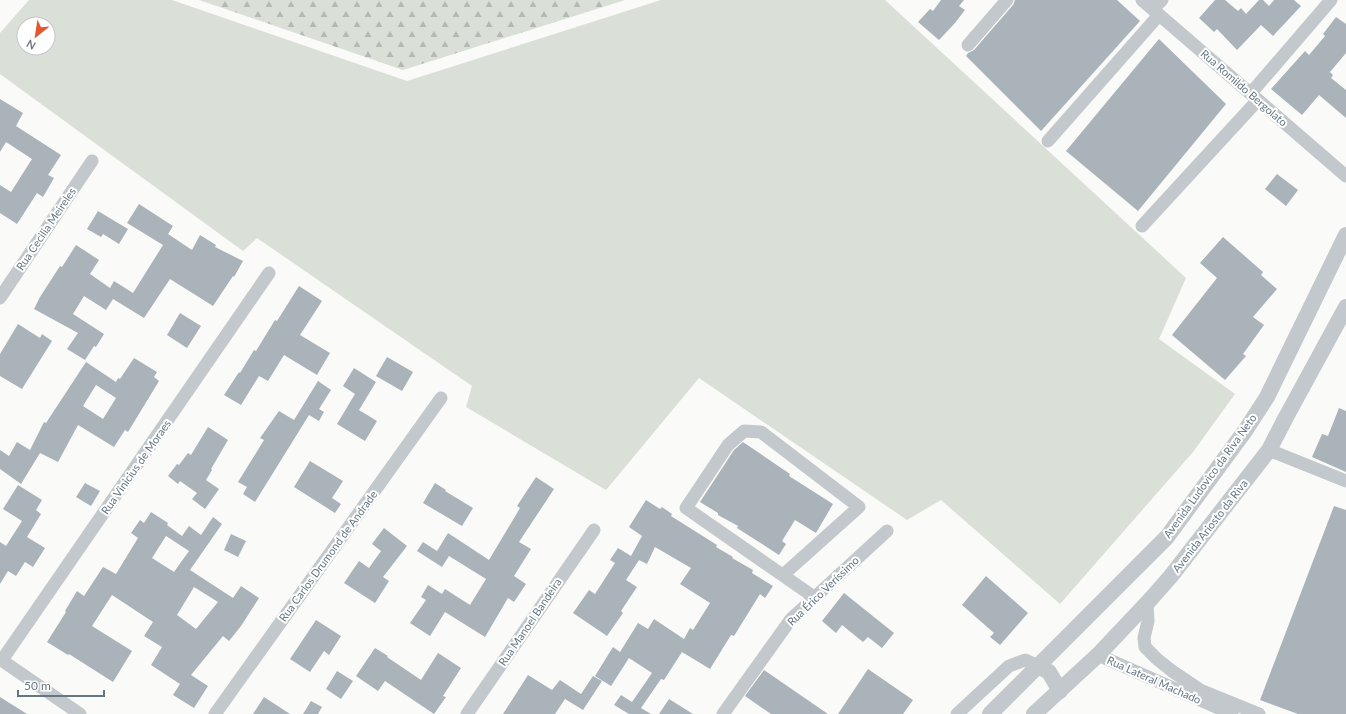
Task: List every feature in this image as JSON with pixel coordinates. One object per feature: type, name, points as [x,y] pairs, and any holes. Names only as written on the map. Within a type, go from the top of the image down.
[{"type":"street","points":[[968,45],[1007,0]]},
{"type":"street","name":"Rua Romildo Bergolato","points":[[1142,0],[1158,8],[1254,97],[1346,176]]},
{"type":"street","points":[[1142,226],[1254,97],[1331,0]]},
{"type":"street","points":[[1048,141],[1158,8]]},
{"type":"street","name":"Rua Cecilia Meireles","points":[[0,298],[92,161]]},
{"type":"street","name":"Avenida Ludovico da Riva Neto","points":[[990,714],[1167,537],[1245,431],[1267,397],[1346,236]]},
{"type":"street","name":"Rua Vinicius de Moraes","points":[[1,659],[269,273]]},
{"type":"street","name":"Avenida Ariosto da Riva","points":[[1034,714],[1098,655],[1147,603],[1171,576],[1270,450],[1284,419],[1346,307]]},
{"type":"street","name":"Rua Carlos Drumond de Andrade","points":[[215,714],[441,398]]},
{"type":"street","points":[[783,576],[859,508],[760,432],[744,431],[728,445],[686,508],[783,576],[814,597]]},
{"type":"street","points":[[1270,450],[1346,482]]},
{"type":"street","name":"Rua Manoel Bandeira","points":[[467,714],[594,530]]},
{"type":"street","name":"Rua Érico Veríssimo","points":[[723,714],[791,619],[887,531]]},
{"type":"street","points":[[1147,603],[1148,620],[1144,638],[1145,647],[1157,659],[1200,690],[1259,714]]},
{"type":"street","name":"Rua Lateral Machado","points":[[1098,655],[1232,714]]},
{"type":"street","points":[[1,659],[80,714]]},
{"type":"street","points":[[957,714],[1009,666],[1025,660],[1049,672],[1060,691]]},
{"type":"green space","points":[[29,0],[172,0],[407,81],[661,0],[885,0],[1186,278],[1159,339],[1235,394],[1193,452],[1060,604],[941,500],[907,520],[699,378],[606,490],[466,407],[472,386],[257,238],[243,251],[0,74],[0,33]]},
{"type":"green space","points":[[199,0],[625,0],[403,70]]},
{"type":"building","points":[[941,0],[964,0],[959,6],[965,10],[939,40],[918,22],[930,9],[933,11]]},
{"type":"building","points":[[1015,0],[1117,0],[1140,21],[1041,131],[966,56],[974,50],[1013,5]]},
{"type":"building","points":[[1215,0],[1225,0],[1238,11],[1241,8],[1246,14],[1259,0],[1263,0],[1269,6],[1274,0],[1294,0],[1301,6],[1273,36],[1261,25],[1237,50],[1217,29],[1214,32],[1199,18]]},
{"type":"building","points":[[1336,17],[1346,24],[1346,53],[1330,72],[1333,75],[1331,78],[1346,90],[1346,118],[1319,95],[1302,115],[1271,89],[1305,51],[1309,55],[1325,36],[1323,34]]},
{"type":"building","points":[[1159,39],[1226,104],[1138,211],[1066,151]]},
{"type":"building","points":[[0,99],[23,113],[16,126],[61,155],[48,175],[54,178],[43,197],[37,193],[17,224],[0,213],[0,185],[11,192],[32,159],[6,142],[0,152]]},
{"type":"building","points":[[1277,174],[1298,190],[1286,206],[1265,189]]},
{"type":"building","points":[[139,204],[173,226],[168,234],[192,250],[200,235],[216,245],[215,247],[243,261],[234,277],[233,276],[213,306],[170,279],[144,318],[113,299],[106,310],[84,296],[73,314],[104,334],[96,347],[94,346],[85,360],[67,349],[78,333],[34,309],[60,266],[62,267],[76,245],[99,260],[90,274],[110,288],[114,281],[133,293],[163,245],[127,223]]},
{"type":"building","points":[[98,211],[128,229],[119,244],[103,234],[101,237],[87,229]]},
{"type":"building","points":[[1223,237],[1263,272],[1261,275],[1277,289],[1253,317],[1264,325],[1243,354],[1246,356],[1225,380],[1172,335],[1217,278],[1200,263]]},
{"type":"building","points":[[299,286],[322,301],[300,335],[330,353],[317,375],[284,355],[268,381],[259,376],[241,405],[224,395],[254,350],[256,351],[275,320],[277,321]]},
{"type":"building","points":[[180,313],[201,326],[187,348],[167,335]]},
{"type":"building","points":[[18,324],[40,338],[42,334],[52,341],[22,389],[0,376],[0,354]]},
{"type":"building","points":[[387,357],[413,372],[402,391],[376,376]]},
{"type":"building","points":[[134,358],[157,372],[154,377],[159,381],[128,432],[125,430],[114,447],[78,425],[58,462],[40,453],[21,484],[0,469],[0,450],[9,456],[17,442],[30,450],[44,422],[46,423],[86,362],[116,382],[118,378],[120,379]],"holes":[[[96,385],[116,398],[103,419],[83,406]]]},
{"type":"building","points":[[354,368],[376,382],[359,410],[377,421],[365,441],[337,424],[355,394],[343,386]]},
{"type":"building","points":[[318,381],[331,390],[319,409],[324,412],[319,421],[309,415],[255,502],[243,494],[247,487],[238,482],[264,440],[260,438],[279,411],[294,420]]},
{"type":"building","points":[[1339,408],[1346,411],[1346,472],[1312,457],[1322,434],[1328,436]]},
{"type":"building","points":[[208,427],[228,440],[206,480],[219,489],[205,509],[192,499],[197,493],[180,481],[178,484],[168,476],[188,453],[191,455]]},
{"type":"building","points":[[743,442],[790,474],[789,476],[833,504],[816,533],[795,520],[782,541],[786,544],[779,555],[737,528],[738,526],[718,515],[718,513],[700,502],[734,450]]},
{"type":"building","points":[[310,461],[343,481],[332,498],[341,504],[335,513],[294,487]]},
{"type":"building","points":[[536,477],[554,489],[519,542],[531,549],[514,576],[526,584],[514,602],[508,598],[485,637],[445,612],[430,636],[410,623],[426,600],[421,597],[428,585],[442,594],[445,589],[470,605],[486,579],[449,556],[442,567],[417,551],[423,542],[437,551],[448,533],[489,560],[520,508],[517,506]]},
{"type":"building","points":[[85,483],[100,491],[91,506],[76,497]]},
{"type":"building","points":[[435,483],[473,508],[462,526],[423,503]]},
{"type":"building","points":[[18,485],[42,500],[36,510],[41,514],[27,537],[45,548],[33,567],[25,562],[16,576],[8,571],[0,584],[0,542],[6,546],[22,521],[3,509]]},
{"type":"building","points":[[646,500],[660,509],[662,507],[672,514],[671,516],[717,545],[716,547],[753,570],[752,573],[773,586],[765,598],[760,594],[734,636],[731,635],[710,669],[682,652],[664,680],[661,679],[641,708],[651,714],[629,714],[614,705],[621,695],[632,702],[652,673],[629,658],[611,686],[595,676],[613,647],[620,652],[638,623],[648,629],[654,619],[684,639],[690,628],[693,630],[710,603],[680,584],[691,568],[655,547],[647,564],[639,560],[626,580],[637,587],[621,611],[623,613],[607,636],[573,613],[589,590],[595,594],[615,563],[610,560],[618,548],[631,556],[642,536],[629,527]]},
{"type":"building","points":[[1334,506],[1346,510],[1346,714],[1298,714],[1260,700]]},
{"type":"building","points":[[151,512],[168,523],[167,525],[182,536],[189,526],[201,535],[213,517],[222,524],[190,570],[233,598],[241,586],[259,598],[241,626],[229,641],[223,636],[191,675],[208,686],[194,708],[173,695],[180,684],[151,665],[162,647],[144,636],[153,622],[112,595],[92,626],[132,651],[113,682],[47,642],[77,591],[84,596],[103,567],[116,574],[138,538],[131,533],[140,520],[144,523]],"holes":[[[166,536],[189,551],[174,572],[152,558]],[[194,587],[218,602],[196,629],[177,615]]]},
{"type":"building","points":[[384,528],[407,546],[383,577],[389,581],[375,603],[344,583],[359,561],[369,568],[381,551],[372,544]]},
{"type":"building","points":[[231,534],[246,541],[238,557],[224,550]]},
{"type":"building","points":[[986,576],[1028,613],[1000,645],[990,637],[994,633],[962,605]]},
{"type":"building","points":[[844,593],[894,633],[882,648],[868,637],[863,642],[842,625],[836,633],[822,621]]},
{"type":"building","points":[[316,620],[341,636],[329,655],[324,651],[310,672],[290,659]]},
{"type":"building","points":[[375,648],[421,680],[438,653],[461,668],[443,696],[446,697],[434,714],[385,681],[378,691],[356,676]]},
{"type":"building","points":[[868,669],[913,700],[903,714],[838,714]]},
{"type":"building","points":[[764,670],[828,714],[771,714],[745,696]]},
{"type":"building","points":[[337,671],[353,681],[341,699],[326,689]]},
{"type":"building","points":[[528,675],[552,690],[560,680],[581,694],[593,676],[602,681],[583,710],[565,699],[555,714],[503,714]]},
{"type":"building","points":[[0,697],[27,714],[0,714]]},
{"type":"building","points":[[264,697],[290,714],[253,714]]},
{"type":"building","points":[[669,699],[693,714],[659,714]]},
{"type":"building","points":[[311,701],[322,707],[318,714],[303,714]]}]
